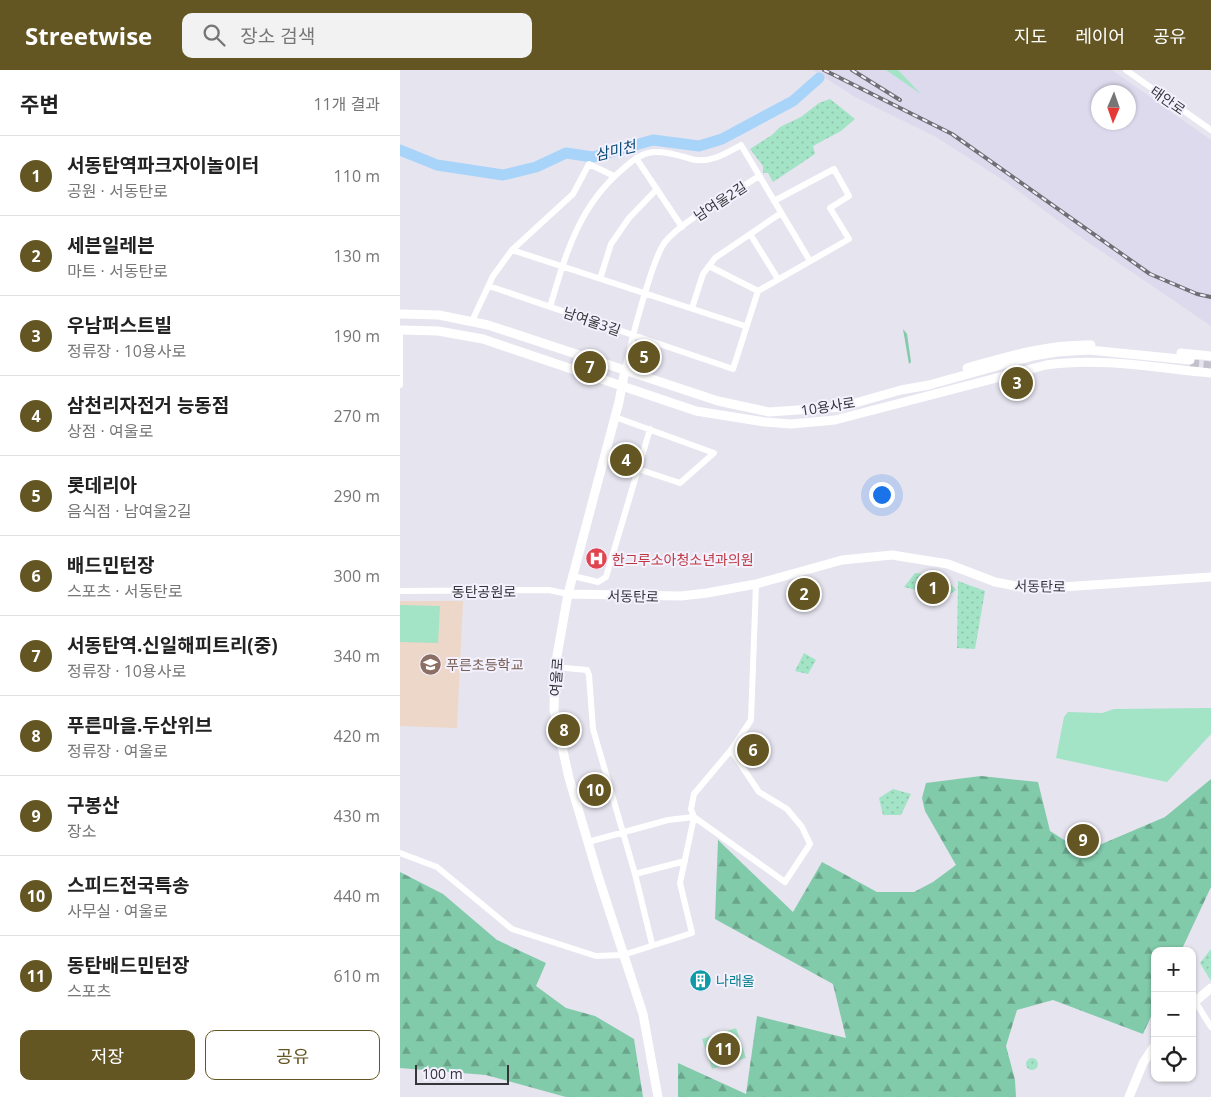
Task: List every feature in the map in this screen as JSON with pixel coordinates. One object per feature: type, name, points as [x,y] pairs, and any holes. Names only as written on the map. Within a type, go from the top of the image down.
[{"type":"street","name":"태안로","points":[[1126,70],[1211,130]]},
{"type":"street","name":"남여울3길","points":[[550,307],[562,266],[577,227],[592,200],[614,176],[636,158],[647,153],[658,152],[692,160],[713,160],[741,146],[759,176]]},
{"type":"street","name":"남여울2길","points":[[636,158],[682,227]]},
{"type":"street","points":[[472,321],[493,276],[512,250],[573,194],[589,164],[614,176]]},
{"type":"street","points":[[512,250],[745,326],[758,291],[849,239],[830,208],[849,196],[834,169],[774,201]]},
{"type":"street","points":[[759,176],[810,261]]},
{"type":"street","name":"남여울2길","points":[[625,370],[646,294],[660,250],[665,242],[682,227],[759,176]]},
{"type":"street","points":[[600,278],[611,244],[629,218],[657,190]]},
{"type":"street","points":[[692,308],[704,274],[715,258],[781,213]]},
{"type":"street","points":[[750,234],[778,279]]},
{"type":"street","points":[[709,266],[758,291]]},
{"type":"street","name":"남여울3길","points":[[488,286],[733,369],[745,326]]},
{"type":"street","name":"10용사로","points":[[400,314],[439,315],[472,321],[718,401],[769,412],[841,407],[915,386],[929,385],[1033,356],[1057,352],[1097,350],[1190,362],[1088,354],[1056,356],[931,390],[918,397]]},
{"type":"street","points":[[400,330],[400,385]]},
{"type":"street","name":"10용사로","points":[[400,330],[438,331],[483,339],[696,411],[765,422],[791,424],[836,420],[918,397],[1046,365],[1066,362],[1106,362],[1210,372]]},
{"type":"street","points":[[915,386],[928,380],[1020,353],[1054,346],[1101,345],[1211,357]]},
{"type":"street","name":"여울로","points":[[625,370],[615,416],[568,594],[555,667],[554,710],[556,730],[588,842],[643,1014],[658,1097]]},
{"type":"street","points":[[615,416],[714,453],[680,483],[638,470]]},
{"type":"street","points":[[573,576],[598,582],[606,577],[650,429]]},
{"type":"street","name":"서동탄로","points":[[568,594],[681,596],[756,584],[842,560],[892,555],[948,564],[995,582],[1021,587],[1062,587],[1211,577]]},
{"type":"street","points":[[400,853],[437,867],[512,929],[596,956],[623,955],[652,944],[692,933],[680,883],[694,817],[691,809],[694,794],[731,750],[751,720],[756,584]]},
{"type":"street","name":"동탄공원로","points":[[400,591],[549,590],[568,594]]},
{"type":"street","points":[[555,667],[587,670],[589,675],[593,729],[635,874],[652,944]]},
{"type":"street","points":[[588,842],[668,820],[694,817],[785,882],[810,844],[802,827],[787,809],[759,792],[731,750]]},
{"type":"street","points":[[635,874],[685,861]]},
{"type":"street","points":[[1196,1000],[1211,988]]},
{"type":"street","points":[[1196,1005],[1211,1027]]},
{"type":"street","points":[[1128,1097],[1151,1052]]},
{"type":"shaded area","points":[[813,70],[1112,70],[1133,85],[1091,85],[1091,130],[1136,130],[1136,87],[1211,140],[1211,326],[1076,234],[1006,182],[936,137],[855,97]]},
{"type":"shaded area","name":"푸른초등학교","points":[[400,601],[463,601],[457,728],[400,726]]},
{"type":"green space","points":[[886,70],[898,70],[921,94]]},
{"type":"green space","points":[[830,99],[855,119],[841,131],[813,146],[815,154],[773,182],[768,173],[763,173],[763,166],[750,149],[772,135],[780,127],[801,117],[819,103]]},
{"type":"green space","points":[[903,329],[907,334],[911,362],[909,364]]},
{"type":"green space","points":[[915,573],[943,578],[956,590],[938,602],[929,593],[904,587]]},
{"type":"green space","points":[[958,581],[985,591],[975,649],[957,648]]},
{"type":"green space","points":[[400,605],[440,606],[438,643],[400,642]]},
{"type":"green space","points":[[804,653],[816,660],[808,674],[795,671]]},
{"type":"green space","points":[[1211,708],[1211,734],[1167,782],[1056,758],[1064,717],[1068,712],[1102,713],[1114,709]]},
{"type":"green space","points":[[753,739],[763,744],[753,760],[742,755]]},
{"type":"green space","points":[[981,776],[1038,782],[1050,831],[1083,852],[1165,817],[1211,779],[1211,887],[1183,947],[1151,947],[1151,1017],[1143,1034],[1053,1000],[1017,1010],[1006,1046],[1015,1080],[1016,1097],[678,1097],[678,1063],[746,1094],[757,1016],[846,1038],[833,984],[715,919],[718,840],[793,912],[822,862],[877,892],[914,892],[933,882],[956,865],[925,811],[922,798],[926,783]]},
{"type":"green space","points":[[893,789],[911,794],[901,815],[883,815],[879,798]]},
{"type":"green space","points":[[400,872],[443,894],[497,940],[546,963],[536,986],[566,1008],[595,1016],[634,1039],[643,1097],[566,1097],[486,1075],[400,1068]]},
{"type":"green space","points":[[1211,949],[1211,981],[1200,963]]},
{"type":"green space","points":[[736,1028],[746,1058],[712,1069],[702,1039]]},
{"type":"green space","points":[[1030,1058],[1034,1058],[1038,1064],[1034,1070],[1030,1070],[1026,1066],[1026,1062]]},
{"type":"waterway","name":"삼미천","points":[[400,150],[437,165],[503,175],[536,167],[566,153],[593,157],[653,140],[699,146],[722,139],[793,101],[819,78]]},
{"type":"tunnel","points":[[1190,364],[1211,366]]},
{"type":"railway","points":[[824,70],[952,134],[1150,274],[1197,294],[1211,297]]},
{"type":"railway","points":[[852,70],[900,100]]},
{"type":"place","name":"롯데리아","points":[[644,357]]},
{"type":"place","name":"서동탄역.신일해피트리(중)","points":[[590,367]]},
{"type":"place","name":"우남퍼스트빌","points":[[1017,383]]},
{"type":"place","name":"삼천리자전거 능동점","points":[[626,460]]},
{"type":"place","name":"한그루소아청소년과의원","points":[[596,559]]},
{"type":"place","name":"서동탄역파크자이놀이터","points":[[933,588]]},
{"type":"place","name":"세븐일레븐","points":[[804,594]]},
{"type":"place","name":"푸른초등학교","points":[[430,664]]},
{"type":"place","name":"푸른마을.두산위브","points":[[564,730]]},
{"type":"place","name":"배드민턴장","points":[[753,750]]},
{"type":"place","name":"스피드전국특송","points":[[595,790]]},
{"type":"place","name":"구봉산","points":[[1083,840]]},
{"type":"place","name":"나래울","points":[[700,980]]},
{"type":"place","name":"동탄배드민턴장","points":[[724,1049]]}]
